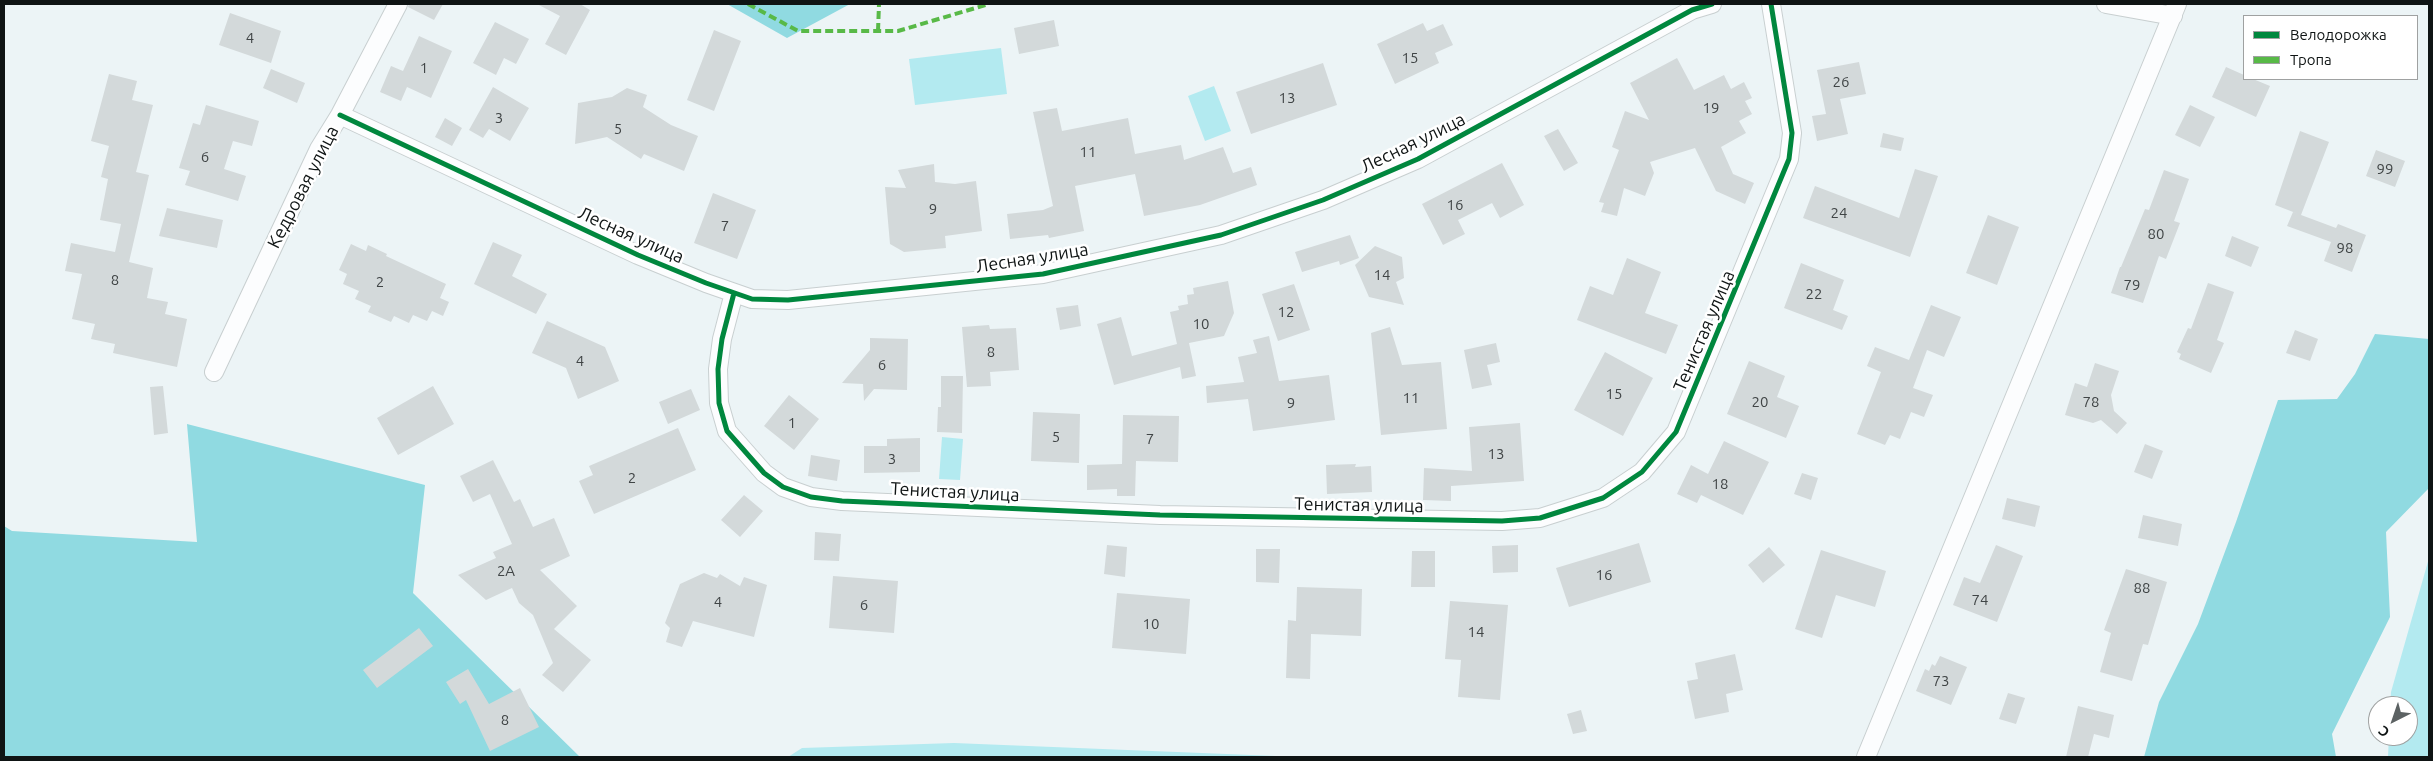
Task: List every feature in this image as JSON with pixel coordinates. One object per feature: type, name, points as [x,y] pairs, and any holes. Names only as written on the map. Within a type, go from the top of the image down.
[{"type":"street","name":"Кедровая улица","points":[[214,372],[319,149],[340,115],[398,4]]},
{"type":"street","name":"Лесная улица","points":[[340,115],[638,255],[752,299],[788,300],[1043,274],[1220,235],[1323,200],[1418,160],[1692,10],[1712,4]]},
{"type":"street","name":"Тенистая улица","points":[[734,293],[722,339],[718,369],[719,403],[727,431],[764,473],[783,487],[811,497],[842,501],[1160,515],[1502,521],[1540,518],[1603,498],[1642,472],[1676,432],[1789,159],[1792,133],[1771,4]]},
{"type":"street","points":[[1866,757],[2175,10],[2106,4]]},
{"type":"shaded area","points":[[727,4],[850,4],[787,38]]},
{"type":"shaded area","points":[[1001,48],[1007,94],[915,105],[909,59]]},
{"type":"shaded area","points":[[1214,86],[1231,131],[1205,141],[1188,96]]},
{"type":"shaded area","points":[[2375,334],[2429,339],[2429,488],[2386,532],[2390,617],[2332,734],[2336,757],[2144,757],[2159,702],[2198,624],[2278,400],[2337,399],[2355,374]]},
{"type":"shaded area","points":[[187,424],[425,485],[413,593],[580,757],[4,757],[4,526],[12,531],[197,542]]},
{"type":"shaded area","points":[[942,437],[963,439],[960,480],[939,479]]},
{"type":"shaded area","points":[[2429,558],[2429,757],[2388,757],[2389,746],[2418,746],[2418,696],[2391,696]]},
{"type":"shaded area","points":[[954,743],[1308,757],[788,757],[802,748]]},
{"type":"building","points":[[409,4],[443,4],[434,20],[408,7]]},
{"type":"building","points":[[537,4],[580,4],[590,10],[566,55],[545,44],[560,16]]},
{"type":"building","points":[[230,13],[281,31],[271,63],[219,45]]},
{"type":"building","points":[[1054,20],[1059,46],[1019,54],[1014,28]]},
{"type":"building","points":[[495,22],[529,39],[516,64],[504,58],[496,75],[473,63]]},
{"type":"building","points":[[1423,23],[1427,31],[1443,24],[1453,45],[1435,53],[1439,63],[1395,84],[1377,44]]},
{"type":"building","points":[[714,30],[741,41],[714,111],[687,100]]},
{"type":"building","points":[[419,36],[452,51],[431,98],[407,87],[401,101],[380,92],[391,66],[403,71]]},
{"type":"building","points":[[1677,58],[1694,90],[1724,75],[1731,89],[1744,82],[1752,98],[1745,101],[1752,114],[1739,121],[1746,133],[1721,147],[1733,174],[1754,183],[1745,204],[1716,191],[1695,148],[1650,162],[1654,173],[1645,196],[1624,188],[1617,216],[1601,212],[1604,203],[1599,202],[1619,150],[1612,147],[1625,111],[1649,120],[1630,83]]},
{"type":"building","points":[[1859,62],[1866,94],[1840,99],[1848,134],[1817,141],[1812,116],[1826,114],[1817,70]]},
{"type":"building","points":[[1323,63],[1337,105],[1251,134],[1236,92]]},
{"type":"building","points":[[2226,67],[2243,75],[2243,80],[2255,80],[2270,86],[2256,117],[2212,97]]},
{"type":"building","points":[[271,69],[305,83],[297,103],[263,88]]},
{"type":"building","points":[[109,74],[137,81],[132,100],[153,105],[136,172],[149,175],[129,262],[153,268],[147,298],[168,302],[165,314],[187,319],[177,367],[113,353],[115,344],[91,339],[95,324],[72,319],[82,274],[65,271],[71,243],[115,252],[121,224],[100,220],[108,179],[101,177],[109,146],[91,141]]},
{"type":"building","points":[[493,87],[529,108],[510,141],[489,129],[483,138],[469,130]]},
{"type":"building","points":[[627,88],[647,95],[643,107],[671,125],[698,136],[684,171],[644,154],[641,159],[607,137],[575,144],[578,103],[612,97]]},
{"type":"building","points":[[206,105],[259,121],[252,146],[233,141],[224,169],[246,176],[238,201],[185,185],[190,171],[179,168],[193,123],[200,125]]},
{"type":"building","points":[[2190,105],[2215,117],[2200,147],[2175,135]]},
{"type":"building","points":[[1057,108],[1062,131],[1128,118],[1135,154],[1181,145],[1184,160],[1223,147],[1233,173],[1251,167],[1257,185],[1200,205],[1144,216],[1135,174],[1075,186],[1084,231],[1049,238],[1048,235],[1010,239],[1007,214],[1043,210],[1053,206],[1033,112]]},
{"type":"building","points":[[445,118],[462,128],[452,146],[435,137]]},
{"type":"building","points":[[1558,129],[1578,163],[1564,171],[1544,136]]},
{"type":"building","points":[[2300,131],[2329,142],[2301,215],[2275,205]]},
{"type":"building","points":[[1883,133],[1904,138],[1901,151],[1880,147]]},
{"type":"building","points":[[2376,150],[2405,161],[2395,187],[2366,176]]},
{"type":"building","points":[[1502,163],[1524,205],[1500,218],[1492,203],[1458,220],[1465,234],[1443,245],[1422,204]]},
{"type":"building","points":[[934,164],[935,182],[955,184],[976,181],[982,231],[945,236],[946,248],[904,252],[890,244],[885,187],[906,188],[898,170]]},
{"type":"building","points":[[1915,169],[1938,176],[1910,257],[1803,218],[1815,186],[1899,218]]},
{"type":"building","points":[[2164,170],[2189,179],[2174,221],[2180,223],[2166,259],[2159,256],[2143,303],[2111,293],[2145,209],[2149,210]]},
{"type":"building","points":[[713,193],[756,210],[737,259],[694,243]]},
{"type":"building","points":[[167,208],[223,220],[217,248],[159,236]]},
{"type":"building","points":[[2293,212],[2336,228],[2338,224],[2366,235],[2352,272],[2324,261],[2331,242],[2287,226]]},
{"type":"building","points":[[1988,215],[2019,227],[1997,285],[1966,273]]},
{"type":"building","points":[[1350,235],[1359,258],[1340,265],[1339,261],[1302,272],[1295,252]]},
{"type":"building","points":[[2232,236],[2259,247],[2251,267],[2225,256]]},
{"type":"building","points":[[493,242],[522,255],[512,276],[547,294],[536,314],[474,284]]},
{"type":"building","points":[[351,244],[366,251],[368,245],[387,254],[386,256],[446,284],[440,298],[449,302],[443,316],[432,311],[427,321],[413,315],[409,323],[394,316],[391,322],[368,312],[371,306],[355,299],[359,291],[343,284],[347,274],[339,270]]},
{"type":"building","points":[[1375,246],[1402,257],[1404,278],[1396,282],[1404,305],[1369,297],[1355,265]]},
{"type":"building","points":[[1627,258],[1661,272],[1645,313],[1678,325],[1666,354],[1577,320],[1590,286],[1613,295]]},
{"type":"building","points":[[1801,263],[1844,280],[1833,310],[1848,316],[1842,330],[1784,308]]},
{"type":"building","points":[[1228,281],[1234,313],[1224,336],[1189,343],[1196,376],[1182,379],[1180,367],[1114,385],[1097,324],[1121,317],[1132,356],[1177,344],[1170,312],[1179,310],[1178,306],[1188,304],[1187,295],[1194,294],[1193,288]]},
{"type":"building","points":[[2208,283],[2234,292],[2217,340],[2224,343],[2211,373],[2179,359],[2181,354],[2177,352],[2188,328],[2191,329]]},
{"type":"building","points":[[1294,284],[1310,330],[1278,341],[1262,294]]},
{"type":"building","points":[[1078,305],[1081,326],[1060,330],[1056,308]]},
{"type":"building","points":[[1931,305],[1961,317],[1944,357],[1927,350],[1913,388],[1933,395],[1924,417],[1911,412],[1900,439],[1890,435],[1885,445],[1857,434],[1881,372],[1867,366],[1875,347],[1909,360]]},
{"type":"building","points":[[547,321],[605,347],[619,381],[578,399],[566,368],[532,353]]},
{"type":"building","points":[[989,325],[990,329],[1016,328],[1019,370],[990,372],[991,386],[967,387],[962,327]]},
{"type":"building","points":[[1390,327],[1402,365],[1441,362],[1447,429],[1381,435],[1371,333]]},
{"type":"building","points":[[2295,330],[2318,339],[2310,361],[2286,353]]},
{"type":"building","points":[[1269,336],[1279,381],[1329,375],[1335,420],[1253,431],[1248,399],[1207,403],[1206,386],[1244,382],[1238,357],[1257,353],[1253,340]]},
{"type":"building","points":[[870,338],[908,339],[907,390],[874,389],[864,401],[863,384],[842,383],[870,350]]},
{"type":"building","points":[[1496,343],[1500,362],[1487,365],[1492,385],[1472,389],[1464,350]]},
{"type":"building","points":[[1605,352],[1653,378],[1623,436],[1574,410]]},
{"type":"building","points":[[1749,361],[1785,376],[1777,397],[1799,406],[1786,438],[1727,414]]},
{"type":"building","points":[[2095,363],[2119,371],[2111,395],[2114,411],[2127,423],[2117,434],[2101,420],[2093,423],[2065,415],[2075,383],[2087,387]]},
{"type":"building","points":[[941,376],[963,376],[962,433],[937,432],[938,407],[941,407]]},
{"type":"building","points":[[163,386],[168,433],[154,435],[150,387]]},
{"type":"building","points":[[433,386],[454,424],[398,455],[377,418]]},
{"type":"building","points":[[691,389],[700,410],[668,424],[659,402]]},
{"type":"building","points":[[789,395],[819,419],[794,450],[764,426]]},
{"type":"building","points":[[1033,412],[1080,414],[1079,463],[1031,461]]},
{"type":"building","points":[[1123,415],[1179,416],[1178,462],[1136,461],[1135,496],[1117,496],[1117,489],[1087,490],[1087,465],[1122,464]]},
{"type":"building","points":[[1520,423],[1524,481],[1451,486],[1451,501],[1423,500],[1424,468],[1472,471],[1469,427]]},
{"type":"building","points":[[678,428],[696,470],[594,514],[579,481],[593,475],[589,466]]},
{"type":"building","points":[[920,438],[920,472],[864,473],[864,446],[887,446],[887,439]]},
{"type":"building","points":[[1724,441],[1769,462],[1743,515],[1701,495],[1697,503],[1677,494],[1691,465],[1708,474]]},
{"type":"building","points":[[2145,444],[2163,451],[2152,479],[2134,472]]},
{"type":"building","points":[[811,455],[840,460],[837,481],[808,476]]},
{"type":"building","points":[[493,460],[514,502],[520,499],[533,527],[554,518],[570,556],[540,570],[577,606],[554,629],[591,660],[563,692],[542,675],[553,663],[533,615],[519,603],[512,588],[486,600],[458,575],[496,558],[493,552],[512,544],[490,494],[473,502],[460,476]]},
{"type":"building","points":[[1356,464],[1355,467],[1371,466],[1372,492],[1327,494],[1326,465]]},
{"type":"building","points":[[1802,473],[1818,478],[1811,500],[1794,494]]},
{"type":"building","points":[[744,495],[763,511],[740,537],[721,520]]},
{"type":"building","points":[[2007,498],[2040,506],[2035,527],[2002,519]]},
{"type":"building","points":[[2143,515],[2182,524],[2178,546],[2138,538]]},
{"type":"building","points":[[815,532],[841,534],[839,561],[814,560]]},
{"type":"building","points":[[1639,543],[1651,582],[1569,607],[1556,568]]},
{"type":"building","points":[[1107,545],[1127,547],[1125,577],[1104,574]]},
{"type":"building","points":[[1518,545],[1518,572],[1493,573],[1492,546]]},
{"type":"building","points":[[1996,545],[2023,556],[1997,622],[1953,605],[1964,577],[1980,583]]},
{"type":"building","points":[[1769,547],[1785,565],[1763,583],[1748,565]]},
{"type":"building","points":[[1256,549],[1280,549],[1279,583],[1256,582]]},
{"type":"building","points":[[1821,550],[1886,571],[1875,607],[1836,595],[1822,638],[1795,629]]},
{"type":"building","points":[[1412,551],[1435,551],[1435,587],[1411,587]]},
{"type":"building","points":[[2126,569],[2167,582],[2148,645],[2143,644],[2132,681],[2100,672],[2111,633],[2104,630]]},
{"type":"building","points":[[704,573],[717,578],[720,574],[740,586],[744,577],[767,585],[754,637],[693,621],[682,647],[666,642],[670,628],[665,623],[680,584]]},
{"type":"building","points":[[833,576],[898,581],[894,633],[829,628]]},
{"type":"building","points":[[1297,587],[1362,589],[1361,636],[1311,634],[1310,679],[1286,678],[1288,620],[1296,621]]},
{"type":"building","points":[[1117,593],[1190,599],[1186,654],[1112,648]]},
{"type":"building","points":[[1450,601],[1508,605],[1500,700],[1458,697],[1461,660],[1445,659]]},
{"type":"building","points":[[419,628],[433,646],[377,688],[363,670]]},
{"type":"building","points":[[1735,654],[1743,690],[1726,694],[1729,712],[1695,719],[1687,681],[1698,679],[1695,663]]},
{"type":"building","points":[[1940,656],[1967,667],[1951,705],[1916,691],[1925,669],[1929,671],[1932,664],[1935,666]]},
{"type":"building","points":[[468,669],[489,704],[520,688],[539,727],[490,751],[466,700],[460,704],[446,682]]},
{"type":"building","points":[[2008,693],[2025,698],[2016,724],[1999,719]]},
{"type":"building","points":[[2078,706],[2114,715],[2109,738],[2094,734],[2088,757],[2066,757]]},
{"type":"building","points":[[1581,710],[1587,731],[1573,734],[1567,714]]},
{"type":"marked path","points":[[748,4],[798,31],[898,31],[989,4]]},
{"type":"marked path","points":[[878,31],[879,4]]},
{"type":"cycle path","points":[[340,115],[638,255],[706,283],[752,299],[788,300],[1043,274],[1221,235],[1323,200],[1418,159],[1692,10],[1712,4]]},
{"type":"cycle path","points":[[734,293],[722,339],[718,369],[719,403],[727,431],[764,473],[783,487],[811,497],[842,501],[1160,515],[1502,521],[1540,518],[1603,498],[1642,472],[1676,432],[1789,159],[1792,133],[1771,4]]}]
